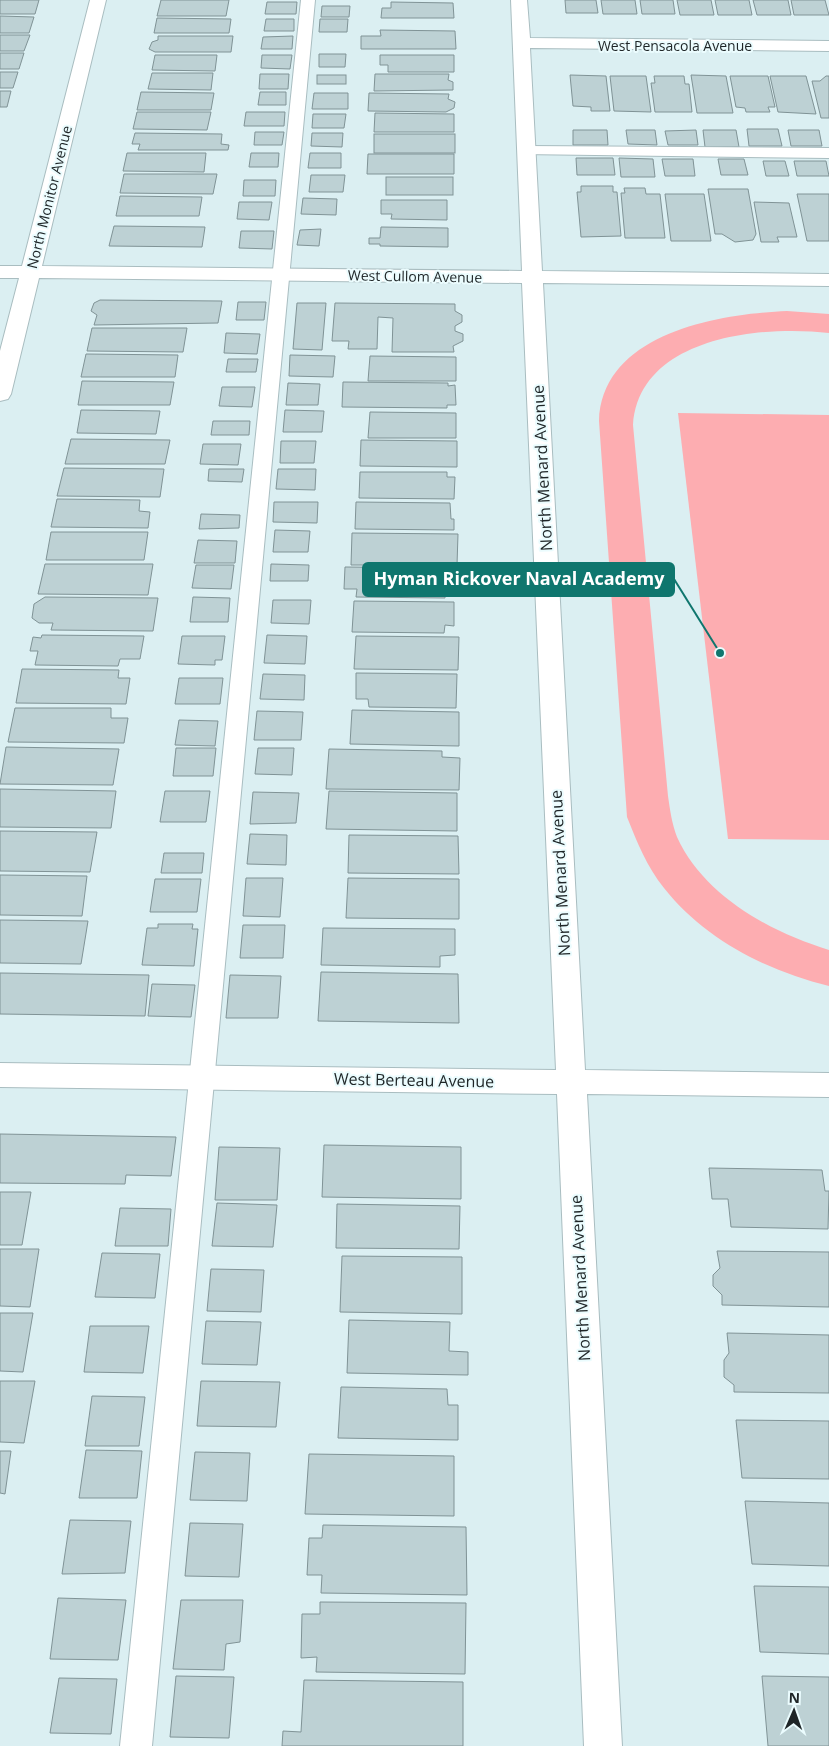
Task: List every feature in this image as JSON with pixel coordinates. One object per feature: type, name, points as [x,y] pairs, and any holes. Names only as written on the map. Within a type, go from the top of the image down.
[{"type":"street","name":"North Monitor Avenue","points":[[0,394],[98,0]]},
{"type":"street","name":"North Menard Avenue","points":[[520,0],[603,1746]]},
{"type":"street","name":"West Pensacola Avenue","points":[[522,44],[829,46]]},
{"type":"street","name":"West Cullom Avenue","points":[[0,272],[829,280]]},
{"type":"street","name":"West Berteau Avenue","points":[[0,1075],[829,1085]]},
{"type":"lane","points":[[136,1746],[308,0]]},
{"type":"lane","points":[[526,151],[829,153]]},
{"type":"shaded area","points":[[787,311],[829,314],[829,333],[801,331],[739,335],[708,343],[680,355],[657,372],[640,395],[633,425],[668,796],[675,832],[689,858],[721,894],[762,922],[784,933],[829,950],[829,986],[783,972],[760,962],[717,937],[698,923],[680,906],[652,872],[627,817],[599,421],[605,391],[620,367],[642,348],[668,334],[698,324],[729,317]]},
{"type":"shaded area","points":[[678,413],[829,415],[829,840],[728,839]]},
{"type":"building","points":[[0,0],[39,0],[35,14],[0,14]]},
{"type":"building","points":[[161,0],[229,0],[226,16],[157,16]]},
{"type":"building","points":[[565,0],[596,0],[598,13],[566,13]]},
{"type":"building","points":[[601,0],[635,0],[637,14],[603,14]]},
{"type":"building","points":[[640,0],[673,0],[675,14],[642,14]]},
{"type":"building","points":[[677,0],[711,0],[714,15],[680,15]]},
{"type":"building","points":[[715,0],[749,0],[752,15],[718,15]]},
{"type":"building","points":[[753,0],[788,0],[791,15],[757,15]]},
{"type":"building","points":[[791,0],[825,0],[829,15],[794,15]]},
{"type":"building","points":[[267,2],[297,2],[296,14],[265,14]]},
{"type":"building","points":[[391,2],[453,3],[454,18],[381,18],[382,8],[391,8]]},
{"type":"building","points":[[322,6],[350,6],[349,17],[321,17]]},
{"type":"building","points":[[0,16],[34,17],[29,33],[0,33]]},
{"type":"building","points":[[157,18],[231,19],[229,33],[154,33]]},
{"type":"building","points":[[266,19],[294,19],[294,31],[264,31]]},
{"type":"building","points":[[320,19],[348,19],[347,32],[319,32]]},
{"type":"building","points":[[380,30],[455,31],[456,49],[361,49],[361,36],[381,36]]},
{"type":"building","points":[[0,35],[30,35],[24,51],[0,51]]},
{"type":"building","points":[[158,36],[233,36],[231,52],[155,52],[149,49],[152,42],[158,40]]},
{"type":"building","points":[[293,36],[292,49],[261,49],[263,37]]},
{"type":"building","points":[[0,53],[24,53],[19,69],[0,69]]},
{"type":"building","points":[[319,54],[346,54],[345,67],[319,67]]},
{"type":"building","points":[[155,55],[217,55],[215,71],[152,70]]},
{"type":"building","points":[[262,55],[292,55],[290,69],[261,68]]},
{"type":"building","points":[[380,55],[454,55],[454,72],[388,72],[388,65],[380,65]]},
{"type":"building","points":[[0,72],[18,72],[13,88],[0,88]]},
{"type":"building","points":[[152,73],[213,73],[211,90],[148,89]]},
{"type":"building","points":[[260,74],[289,74],[288,89],[259,89]]},
{"type":"building","points":[[375,74],[449,74],[448,80],[453,82],[453,90],[374,91]]},
{"type":"building","points":[[317,75],[346,75],[346,84],[317,84]]},
{"type":"building","points":[[570,75],[606,76],[610,111],[591,111],[591,107],[573,106]]},
{"type":"building","points":[[691,75],[726,76],[733,113],[697,113]]},
{"type":"building","points":[[610,76],[646,76],[651,112],[614,111]]},
{"type":"building","points":[[654,76],[684,76],[685,84],[689,84],[692,112],[655,112],[651,83],[655,83]]},
{"type":"building","points":[[730,76],[768,76],[775,107],[768,107],[770,112],[746,112],[745,108],[736,107]]},
{"type":"building","points":[[770,76],[806,76],[816,114],[778,112]]},
{"type":"building","points":[[829,76],[829,118],[821,118],[812,81],[820,81]]},
{"type":"building","points":[[0,91],[11,91],[7,107],[0,107]]},
{"type":"building","points":[[141,92],[214,93],[211,110],[137,110]]},
{"type":"building","points":[[260,92],[286,92],[286,105],[258,105]]},
{"type":"building","points":[[314,93],[348,93],[348,109],[312,109]]},
{"type":"building","points":[[369,93],[449,94],[448,99],[455,102],[454,108],[446,112],[368,111]]},
{"type":"building","points":[[137,112],[211,112],[207,130],[133,129]]},
{"type":"building","points":[[246,112],[285,112],[284,126],[244,126]]},
{"type":"building","points":[[375,113],[454,114],[454,132],[374,132]]},
{"type":"building","points":[[313,114],[346,114],[344,128],[312,128]]},
{"type":"building","points":[[747,129],[778,129],[782,146],[749,146]]},
{"type":"building","points":[[573,130],[607,130],[608,145],[573,145]]},
{"type":"building","points":[[626,130],[655,130],[657,145],[628,144]]},
{"type":"building","points":[[696,130],[698,145],[668,145],[665,131]]},
{"type":"building","points":[[703,130],[736,130],[739,147],[705,147]]},
{"type":"building","points":[[788,130],[819,130],[822,146],[791,146]]},
{"type":"building","points":[[255,132],[284,132],[282,145],[254,145]]},
{"type":"building","points":[[135,133],[222,134],[221,144],[229,145],[228,150],[138,150],[140,144],[132,144]]},
{"type":"building","points":[[312,133],[343,133],[342,147],[311,146]]},
{"type":"building","points":[[374,134],[455,134],[455,153],[374,153]]},
{"type":"building","points":[[127,153],[206,153],[204,172],[123,171]]},
{"type":"building","points":[[251,153],[279,153],[278,167],[249,167]]},
{"type":"building","points":[[310,153],[341,153],[341,168],[308,168]]},
{"type":"building","points":[[368,154],[454,154],[454,174],[367,174]]},
{"type":"building","points":[[576,158],[613,158],[615,175],[577,175]]},
{"type":"building","points":[[619,158],[653,159],[655,177],[621,177]]},
{"type":"building","points":[[662,159],[693,159],[695,176],[665,176]]},
{"type":"building","points":[[718,159],[744,159],[748,175],[721,175]]},
{"type":"building","points":[[763,161],[785,161],[789,176],[766,176]]},
{"type":"building","points":[[794,161],[826,161],[829,176],[797,176]]},
{"type":"building","points":[[124,174],[217,174],[213,194],[120,193]]},
{"type":"building","points":[[311,175],[345,175],[343,192],[309,192]]},
{"type":"building","points":[[386,177],[453,177],[453,195],[386,195]]},
{"type":"building","points":[[244,180],[276,180],[275,196],[243,196]]},
{"type":"building","points":[[581,186],[613,186],[613,192],[617,192],[621,236],[581,237],[577,192],[581,192]]},
{"type":"building","points":[[624,188],[645,188],[646,194],[660,194],[665,238],[625,238],[621,193],[625,193]]},
{"type":"building","points":[[708,189],[748,189],[756,234],[753,240],[735,242],[722,234],[715,234]]},
{"type":"building","points":[[665,194],[704,194],[711,241],[671,241]]},
{"type":"building","points":[[797,194],[829,194],[829,241],[807,241]]},
{"type":"building","points":[[120,196],[202,197],[199,216],[116,216]]},
{"type":"building","points":[[303,198],[337,199],[336,215],[301,214]]},
{"type":"building","points":[[381,200],[447,200],[447,220],[391,219],[392,214],[381,214]]},
{"type":"building","points":[[239,202],[272,202],[269,220],[237,219]]},
{"type":"building","points":[[754,202],[789,203],[797,237],[777,237],[779,242],[761,242]]},
{"type":"building","points":[[114,226],[205,227],[202,247],[109,246]]},
{"type":"building","points":[[381,227],[448,228],[448,247],[380,246],[380,244],[369,244],[369,238],[380,238]]},
{"type":"building","points":[[321,229],[319,246],[297,245],[300,230]]},
{"type":"building","points":[[241,231],[274,231],[272,249],[239,248]]},
{"type":"building","points":[[100,300],[222,301],[218,323],[94,325],[97,315],[91,311],[94,303]]},
{"type":"building","points":[[238,302],[266,302],[264,320],[236,320]]},
{"type":"building","points":[[297,303],[326,303],[322,350],[293,349]]},
{"type":"building","points":[[335,303],[455,304],[455,311],[462,315],[462,322],[455,326],[455,331],[463,334],[463,341],[453,346],[454,352],[392,352],[393,318],[378,317],[377,349],[348,349],[349,341],[332,341]]},
{"type":"building","points":[[92,328],[187,328],[183,352],[87,351]]},
{"type":"building","points":[[226,333],[260,334],[257,354],[224,353]]},
{"type":"building","points":[[86,354],[178,355],[175,377],[81,377]]},
{"type":"building","points":[[290,355],[335,356],[333,377],[289,376]]},
{"type":"building","points":[[370,356],[456,357],[456,381],[368,381]]},
{"type":"building","points":[[228,359],[258,359],[256,372],[226,372]]},
{"type":"building","points":[[82,381],[174,382],[170,405],[78,405]]},
{"type":"building","points":[[343,382],[448,383],[448,386],[455,385],[456,405],[447,405],[447,408],[342,407]]},
{"type":"building","points":[[288,383],[320,384],[318,405],[286,405]]},
{"type":"building","points":[[222,387],[255,387],[252,407],[219,406]]},
{"type":"building","points":[[81,410],[160,411],[156,434],[77,433]]},
{"type":"building","points":[[285,410],[324,411],[322,432],[283,432]]},
{"type":"building","points":[[370,412],[456,413],[456,438],[368,438]]},
{"type":"building","points":[[213,421],[250,421],[249,435],[211,435]]},
{"type":"building","points":[[71,439],[170,440],[165,464],[65,464]]},
{"type":"building","points":[[361,440],[457,441],[457,467],[360,466]]},
{"type":"building","points":[[281,441],[316,441],[314,463],[280,463]]},
{"type":"building","points":[[203,444],[241,444],[238,465],[200,464]]},
{"type":"building","points":[[64,468],[164,469],[160,497],[57,496]]},
{"type":"building","points":[[209,469],[244,469],[242,482],[208,481]]},
{"type":"building","points":[[278,469],[316,469],[315,490],[276,489]]},
{"type":"building","points":[[360,472],[447,472],[447,477],[455,477],[454,499],[359,498]]},
{"type":"building","points":[[57,499],[140,500],[139,511],[150,512],[148,528],[51,527]]},
{"type":"building","points":[[274,502],[318,502],[317,523],[273,522]]},
{"type":"building","points":[[356,502],[450,503],[451,519],[454,519],[454,530],[355,529]]},
{"type":"building","points":[[201,514],[240,515],[239,528],[199,529]]},
{"type":"building","points":[[275,530],[310,531],[308,552],[273,552]]},
{"type":"building","points":[[51,532],[148,532],[144,560],[46,560]]},
{"type":"building","points":[[352,533],[458,534],[457,565],[351,565]]},
{"type":"building","points":[[198,540],[237,541],[235,563],[194,563]]},
{"type":"building","points":[[45,564],[153,564],[148,595],[38,594]]},
{"type":"building","points":[[271,564],[309,565],[308,581],[270,581]]},
{"type":"building","points":[[196,565],[234,565],[231,589],[192,588]]},
{"type":"building","points":[[345,567],[456,568],[456,590],[445,590],[445,598],[356,597],[357,589],[344,589]]},
{"type":"building","points":[[45,597],[158,598],[153,631],[51,630],[53,623],[39,623],[32,618],[34,604]]},
{"type":"building","points":[[193,597],[230,598],[228,622],[190,622]]},
{"type":"building","points":[[273,600],[311,600],[309,624],[271,623]]},
{"type":"building","points":[[354,601],[454,602],[454,626],[445,625],[444,633],[352,632]]},
{"type":"building","points":[[42,635],[144,636],[140,659],[120,659],[118,666],[35,665],[38,651],[30,651],[33,637],[41,638]]},
{"type":"building","points":[[267,635],[307,636],[305,664],[264,663]]},
{"type":"building","points":[[182,636],[225,636],[222,660],[215,660],[215,665],[178,664]]},
{"type":"building","points":[[356,636],[459,637],[458,670],[354,669]]},
{"type":"building","points":[[22,669],[119,670],[118,678],[130,678],[126,704],[16,703]]},
{"type":"building","points":[[356,673],[457,674],[456,708],[369,707],[368,699],[356,699]]},
{"type":"building","points":[[263,674],[305,675],[304,700],[260,699]]},
{"type":"building","points":[[179,678],[223,678],[220,704],[175,704]]},
{"type":"building","points":[[15,708],[111,708],[111,718],[128,718],[124,743],[8,742]]},
{"type":"building","points":[[352,710],[459,712],[459,746],[350,744]]},
{"type":"building","points":[[257,711],[303,712],[301,740],[254,740]]},
{"type":"building","points":[[179,720],[218,721],[215,746],[175,745]]},
{"type":"building","points":[[6,747],[119,749],[113,785],[0,784]]},
{"type":"building","points":[[176,748],[216,748],[213,776],[173,776]]},
{"type":"building","points":[[258,748],[294,748],[292,775],[255,774]]},
{"type":"building","points":[[329,749],[442,751],[442,757],[460,758],[459,790],[326,789]]},
{"type":"building","points":[[0,789],[116,791],[111,828],[0,827]]},
{"type":"building","points":[[165,791],[210,791],[206,822],[160,822]]},
{"type":"building","points":[[329,791],[457,793],[457,831],[326,829]]},
{"type":"building","points":[[253,792],[299,793],[296,823],[250,824]]},
{"type":"building","points":[[0,831],[97,832],[90,872],[0,871]]},
{"type":"building","points":[[250,834],[287,835],[286,865],[247,864]]},
{"type":"building","points":[[349,835],[458,836],[459,874],[348,873]]},
{"type":"building","points":[[164,853],[204,853],[202,873],[161,873]]},
{"type":"building","points":[[0,875],[87,876],[82,916],[0,915]]},
{"type":"building","points":[[246,878],[283,878],[280,917],[243,916]]},
{"type":"building","points":[[348,878],[459,879],[459,919],[346,918]]},
{"type":"building","points":[[155,879],[201,879],[197,912],[150,912]]},
{"type":"building","points":[[0,920],[88,921],[81,964],[0,963]]},
{"type":"building","points":[[158,924],[193,924],[192,929],[198,929],[194,966],[142,965],[147,928],[158,928]]},
{"type":"building","points":[[243,925],[285,925],[283,958],[240,958]]},
{"type":"building","points":[[323,928],[455,929],[455,955],[440,956],[440,967],[321,965]]},
{"type":"building","points":[[321,972],[458,974],[459,1023],[318,1021]]},
{"type":"building","points":[[0,973],[149,975],[145,1016],[0,1014]]},
{"type":"building","points":[[230,975],[281,976],[278,1018],[226,1018]]},
{"type":"building","points":[[152,984],[195,985],[191,1017],[148,1016]]},
{"type":"building","points":[[0,1134],[176,1137],[171,1176],[126,1175],[125,1184],[0,1183]]},
{"type":"building","points":[[324,1145],[461,1147],[461,1199],[322,1197]]},
{"type":"building","points":[[219,1147],[280,1148],[277,1200],[215,1200]]},
{"type":"building","points":[[709,1168],[822,1170],[825,1191],[829,1191],[828,1229],[731,1227],[728,1199],[712,1199]]},
{"type":"building","points":[[0,1192],[31,1192],[22,1245],[0,1245]]},
{"type":"building","points":[[217,1203],[277,1205],[273,1247],[212,1246]]},
{"type":"building","points":[[337,1204],[460,1206],[459,1249],[336,1248]]},
{"type":"building","points":[[120,1208],[171,1209],[168,1246],[115,1246]]},
{"type":"building","points":[[0,1249],[39,1249],[30,1307],[0,1306]]},
{"type":"building","points":[[717,1251],[829,1252],[829,1307],[722,1305],[722,1295],[713,1286],[713,1275],[720,1268]]},
{"type":"building","points":[[102,1253],[160,1254],[155,1298],[95,1297]]},
{"type":"building","points":[[342,1256],[462,1257],[462,1314],[340,1312]]},
{"type":"building","points":[[211,1269],[264,1270],[261,1312],[207,1311]]},
{"type":"building","points":[[0,1313],[33,1313],[23,1372],[0,1371]]},
{"type":"building","points":[[349,1320],[450,1322],[449,1351],[468,1352],[468,1375],[347,1373]]},
{"type":"building","points":[[206,1321],[261,1322],[257,1365],[202,1364]]},
{"type":"building","points":[[90,1326],[149,1326],[143,1373],[84,1372]]},
{"type":"building","points":[[727,1333],[829,1335],[829,1393],[734,1392],[734,1385],[724,1377],[724,1360],[729,1353]]},
{"type":"building","points":[[0,1381],[35,1381],[24,1443],[0,1442]]},
{"type":"building","points":[[201,1381],[280,1382],[276,1427],[197,1426]]},
{"type":"building","points":[[341,1387],[447,1389],[448,1405],[458,1405],[458,1440],[338,1438]]},
{"type":"building","points":[[92,1396],[145,1397],[139,1446],[85,1446]]},
{"type":"building","points":[[736,1420],[829,1421],[829,1479],[742,1478]]},
{"type":"building","points":[[86,1450],[142,1451],[137,1498],[79,1498]]},
{"type":"building","points":[[0,1451],[11,1451],[5,1494],[0,1493]]},
{"type":"building","points":[[195,1452],[250,1453],[247,1501],[190,1500]]},
{"type":"building","points":[[309,1454],[454,1456],[454,1516],[305,1514]]},
{"type":"building","points":[[745,1501],[829,1503],[829,1566],[752,1564]]},
{"type":"building","points":[[70,1520],[131,1521],[125,1573],[62,1574]]},
{"type":"building","points":[[190,1523],[243,1524],[239,1577],[185,1576]]},
{"type":"building","points":[[323,1525],[466,1527],[467,1595],[321,1593],[322,1575],[307,1575],[309,1538],[322,1538]]},
{"type":"building","points":[[754,1586],[829,1587],[829,1654],[760,1652]]},
{"type":"building","points":[[58,1598],[126,1600],[118,1660],[50,1659]]},
{"type":"building","points":[[181,1600],[243,1600],[240,1642],[226,1644],[224,1670],[173,1669]]},
{"type":"building","points":[[320,1602],[466,1603],[465,1674],[316,1672],[317,1657],[301,1658],[302,1614],[320,1614]]},
{"type":"building","points":[[176,1676],[234,1677],[229,1738],[170,1737]]},
{"type":"building","points":[[762,1676],[829,1677],[829,1746],[768,1746]]},
{"type":"building","points":[[59,1678],[117,1679],[111,1734],[50,1733]]},
{"type":"building","points":[[304,1680],[463,1682],[463,1746],[282,1746],[283,1731],[301,1732]]},
{"type":"place","name":"Hyman Rickover Naval Academy","points":[[720,653]]}]
